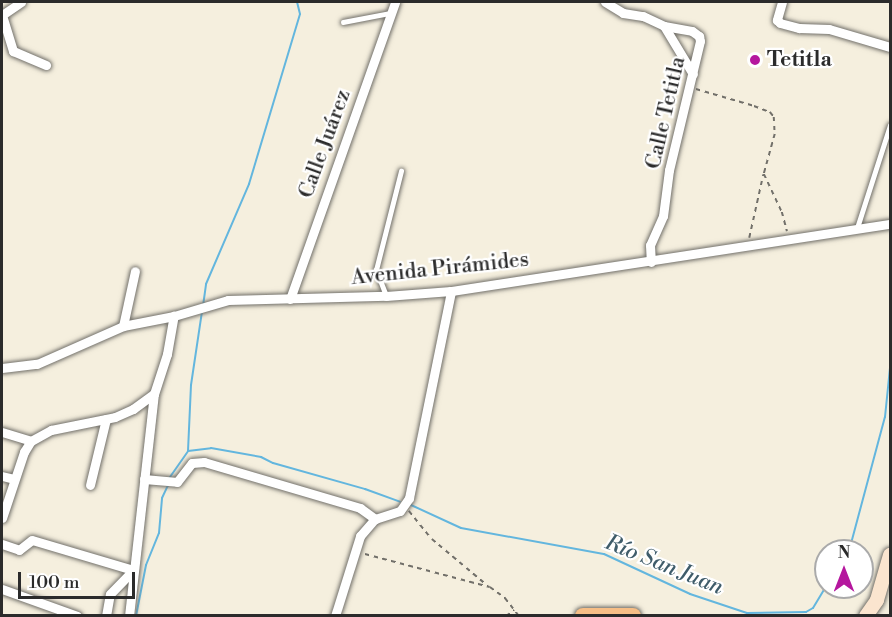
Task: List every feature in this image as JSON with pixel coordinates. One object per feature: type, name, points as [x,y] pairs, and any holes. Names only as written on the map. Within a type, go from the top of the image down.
[{"type":"highway","points":[[583,615],[633,615]]},
{"type":"main road","points":[[866,615],[877,600],[891,555]]},
{"type":"main road","points":[[877,600],[878,615]]},
{"type":"street","points":[[21,2],[2,15],[13,51],[46,66]]},
{"type":"street","name":"Calle Juárez","points":[[290,299],[395,2]]},
{"type":"street","name":"Calle Tetitla","points":[[605,2],[615,10],[643,16],[664,26],[692,31],[699,36],[700,46],[669,170],[663,216],[650,245],[651,262]]},
{"type":"street","points":[[782,2],[777,20],[780,23],[799,28],[829,29],[891,47]]},
{"type":"street","points":[[664,26],[693,74]]},
{"type":"street","name":"Avenida Pirámides","points":[[2,368],[37,364],[123,326],[174,316],[228,300],[386,296],[451,291],[651,262],[747,244],[891,224]]},
{"type":"street","points":[[123,326],[135,271]]},
{"type":"street","points":[[335,615],[360,536],[375,519],[394,514],[405,506],[411,492],[451,291]]},
{"type":"street","points":[[129,615],[154,394],[167,354],[174,316]]},
{"type":"street","points":[[2,518],[24,452],[31,441],[51,430],[106,418],[133,409],[154,394]]},
{"type":"street","points":[[90,485],[106,418]]},
{"type":"street","points":[[2,432],[31,441]]},
{"type":"street","points":[[144,478],[177,482],[192,463],[204,462],[360,508],[375,519]]},
{"type":"street","points":[[2,476],[14,479]]},
{"type":"street","points":[[2,544],[19,550],[32,540],[133,570]]},
{"type":"street","points":[[106,615],[110,594],[133,570]]},
{"type":"street","points":[[2,589],[78,615]]},
{"type":"lane","points":[[343,22],[391,13]]},
{"type":"lane","points":[[857,228],[891,124]]},
{"type":"lane","points":[[386,296],[376,270],[401,171]]},
{"type":"path","points":[[689,88],[715,93],[770,112],[774,117],[775,134],[747,244]]},
{"type":"path","points":[[764,174],[770,182],[782,212],[788,238]]},
{"type":"path","points":[[405,506],[432,539],[505,598],[519,615]]},
{"type":"path","points":[[355,552],[490,587]]},
{"type":"path","points":[[506,615],[514,610]]},
{"type":"waterway","points":[[203,306],[206,284],[249,184],[300,14],[297,2]]},
{"type":"waterway","points":[[188,451],[191,385],[202,311]]},
{"type":"waterway","name":"Río San Juan","points":[[852,539],[885,417],[890,368]]},
{"type":"waterway","name":"Río San Juan","points":[[170,477],[188,451],[211,448],[261,457],[273,463],[365,489],[400,502]]},
{"type":"waterway","name":"Río San Juan","points":[[136,616],[146,565],[159,533],[162,498],[168,485]]},
{"type":"waterway","name":"Río San Juan","points":[[411,505],[461,528],[604,554],[690,594],[747,613],[806,612],[813,608],[818,599]]},
{"type":"place","name":"Tetitla","points":[[755,60]]}]
